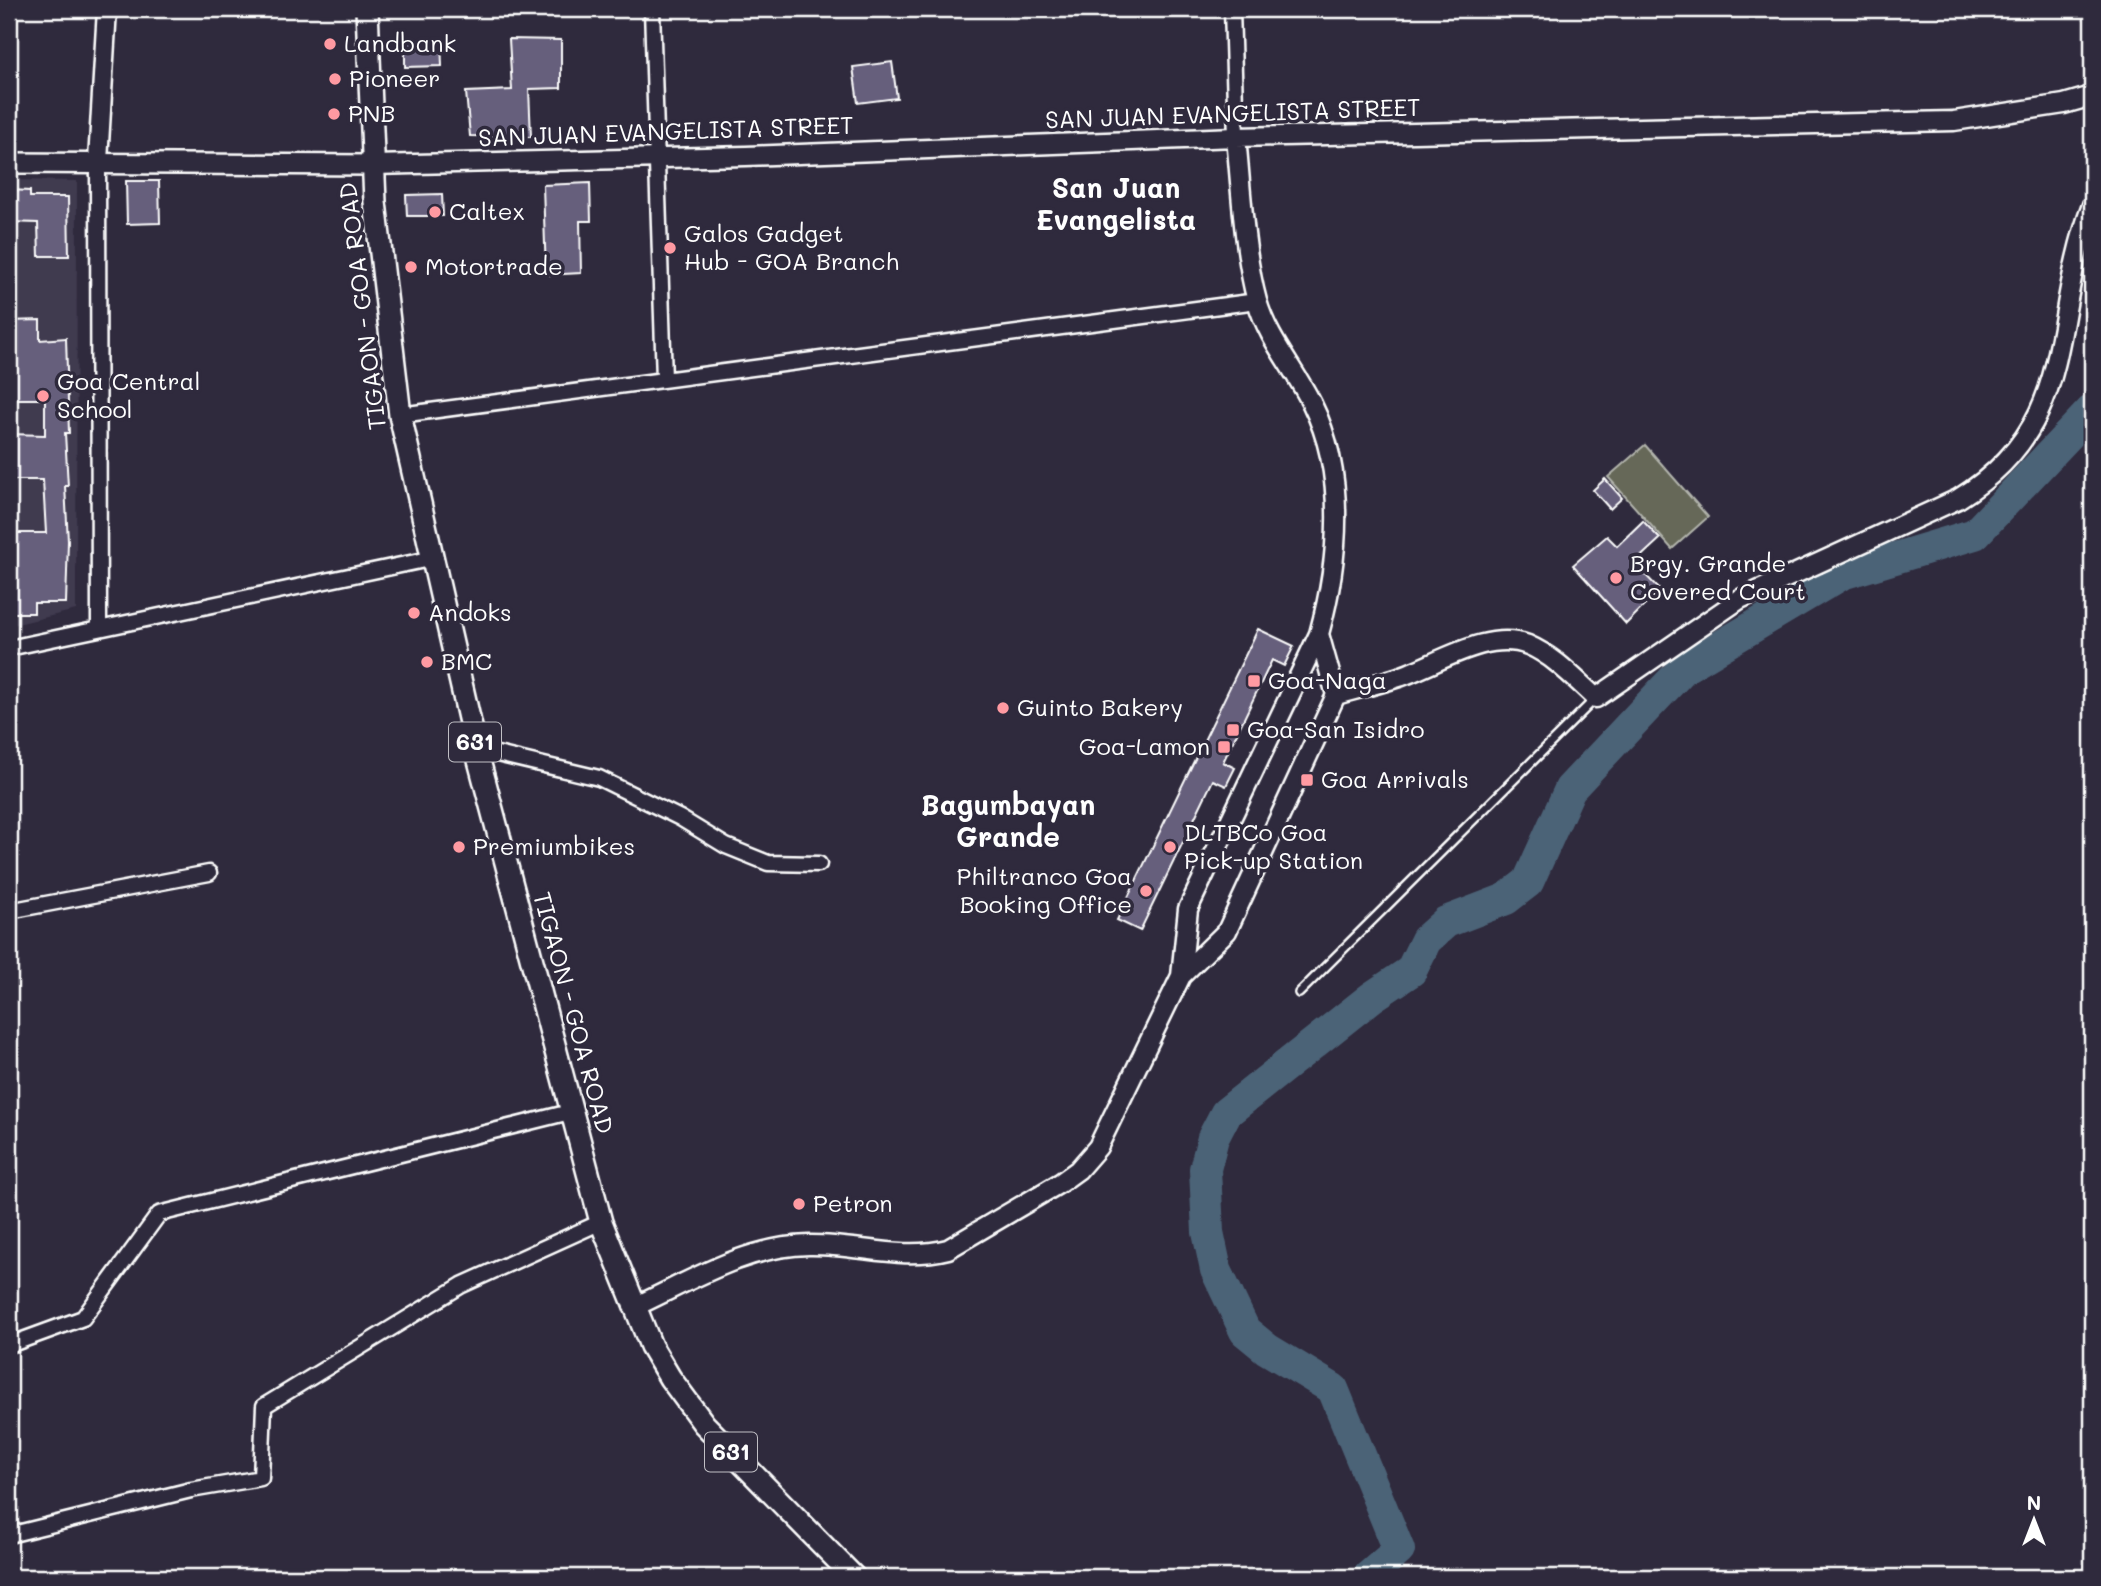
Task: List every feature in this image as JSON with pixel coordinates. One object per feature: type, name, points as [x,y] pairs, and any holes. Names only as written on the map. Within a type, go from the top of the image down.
[{"type":"main road","name":"TIGAON - GOA ROAD","points":[[368,9],[373,165],[400,415],[476,749],[601,1222],[634,1307],[663,1367],[704,1424],[854,1577]]},
{"type":"main road","points":[[9,163],[373,165]]},
{"type":"street","points":[[99,627],[98,162],[107,9]]},
{"type":"street","points":[[652,9],[664,379]]},
{"type":"street","points":[[634,1307],[741,1257],[766,1250],[810,1245],[897,1254],[938,1251],[964,1241],[1023,1206],[1078,1170],[1098,1147],[1181,976],[1188,909],[1319,634],[1330,595],[1335,547],[1335,500],[1329,458],[1314,407],[1273,341],[1257,301],[1236,137],[1231,9]]},
{"type":"street","name":"SAN JUAN EVANGELISTA STREET","points":[[373,165],[656,158],[1236,137],[1954,121],[2064,104],[2092,96]]},
{"type":"street","points":[[1336,695],[1400,677],[1474,648],[1510,641],[1526,644],[1556,662],[1597,698],[1740,600],[1958,499],[2004,466],[2030,430],[2053,375],[2092,205]]},
{"type":"street","points":[[400,415],[1257,301]]},
{"type":"street","points":[[9,648],[434,558]]},
{"type":"street","points":[[1181,976],[1227,932],[1336,695],[1319,634]]},
{"type":"street","points":[[476,749],[599,778],[680,818],[726,846],[768,863],[819,864]]},
{"type":"street","points":[[9,911],[209,873]]},
{"type":"street","points":[[9,1345],[83,1318],[159,1214],[570,1112]]},
{"type":"street","points":[[9,1535],[191,1490],[261,1478],[264,1406],[462,1285],[601,1222]]},
{"type":"lane","points":[[1299,993],[1597,698]]},
{"type":"shaded area","name":"Goa Central School","points":[[9,180],[77,181],[76,610],[9,626]]},
{"type":"green space","points":[[1645,445],[1708,517],[1672,549],[1608,477]]},
{"type":"building","points":[[509,39],[561,40],[561,88],[529,89],[531,137],[470,136],[466,92],[512,90]]},
{"type":"building","points":[[441,40],[442,66],[405,67],[405,41]]},
{"type":"building","points":[[892,62],[897,98],[858,103],[853,67]]},
{"type":"building","points":[[126,181],[159,181],[160,223],[127,224]]},
{"type":"building","points":[[590,183],[591,221],[580,221],[581,273],[546,275],[543,185]]},
{"type":"building","points":[[9,190],[30,191],[30,197],[68,197],[69,256],[39,256],[38,223],[9,222]]},
{"type":"building","points":[[442,194],[443,216],[407,216],[406,195]]},
{"type":"building","points":[[40,320],[40,340],[66,338],[69,433],[65,433],[68,486],[65,486],[68,541],[66,603],[34,603],[34,613],[9,613],[9,533],[46,533],[43,480],[9,480],[9,434],[45,435],[45,399],[9,399],[9,321]]},
{"type":"building","points":[[1605,479],[1622,498],[1610,509],[1593,490]]},
{"type":"building","name":"Brgy. Grande Covered Court","points":[[1643,521],[1660,539],[1634,563],[1660,590],[1626,624],[1573,565],[1607,536],[1617,546]]},
{"type":"building","points":[[1258,629],[1294,646],[1284,666],[1272,660],[1223,762],[1235,768],[1226,786],[1213,780],[1140,931],[1117,920]]},
{"type":"waterway","points":[[1368,1577],[1399,1550],[1333,1389],[1267,1349],[1245,1331],[1216,1270],[1208,1232],[1205,1169],[1213,1138],[1226,1113],[1372,997],[1411,971],[1426,940],[1446,922],[1506,899],[1528,882],[1570,789],[1684,668],[1842,574],[1975,534],[2092,410]]},
{"type":"place","name":"Landbank","points":[[330,44]]},
{"type":"place","name":"Pioneer","points":[[335,79]]},
{"type":"place","name":"PNB","points":[[334,114]]},
{"type":"place","name":"Caltex","points":[[435,212]]},
{"type":"place","name":"Galos Gadget Hub - GOA Branch","points":[[670,248]]},
{"type":"place","name":"Motortrade","points":[[411,267]]},
{"type":"place","name":"Goa Central School","points":[[43,396]]},
{"type":"place","name":"Brgy. Grande Covered Court","points":[[1616,578]]},
{"type":"place","name":"Andoks","points":[[414,613]]},
{"type":"place","name":"BMC","points":[[427,662]]},
{"type":"place","name":"Goa-Naga","points":[[1254,681]]},
{"type":"place","name":"Guinto Bakery","points":[[1003,708]]},
{"type":"place","name":"Goa-San Isidro","points":[[1233,730]]},
{"type":"place","name":"Goa-Lamon","points":[[1224,747]]},
{"type":"place","name":"Goa Arrivals","points":[[1307,780]]},
{"type":"place","name":"Premiumbikes","points":[[459,847]]},
{"type":"place","name":"DLTBCo Goa Pick-up Station","points":[[1170,847]]},
{"type":"place","name":"Philtranco Goa Booking Office","points":[[1146,891]]},
{"type":"place","name":"Petron","points":[[799,1204]]},
{"type":"district","name":"San Juan Evangelista","points":[[1116,204]]},
{"type":"district","name":"Bagumbayan Grande","points":[[1008,821]]}]
